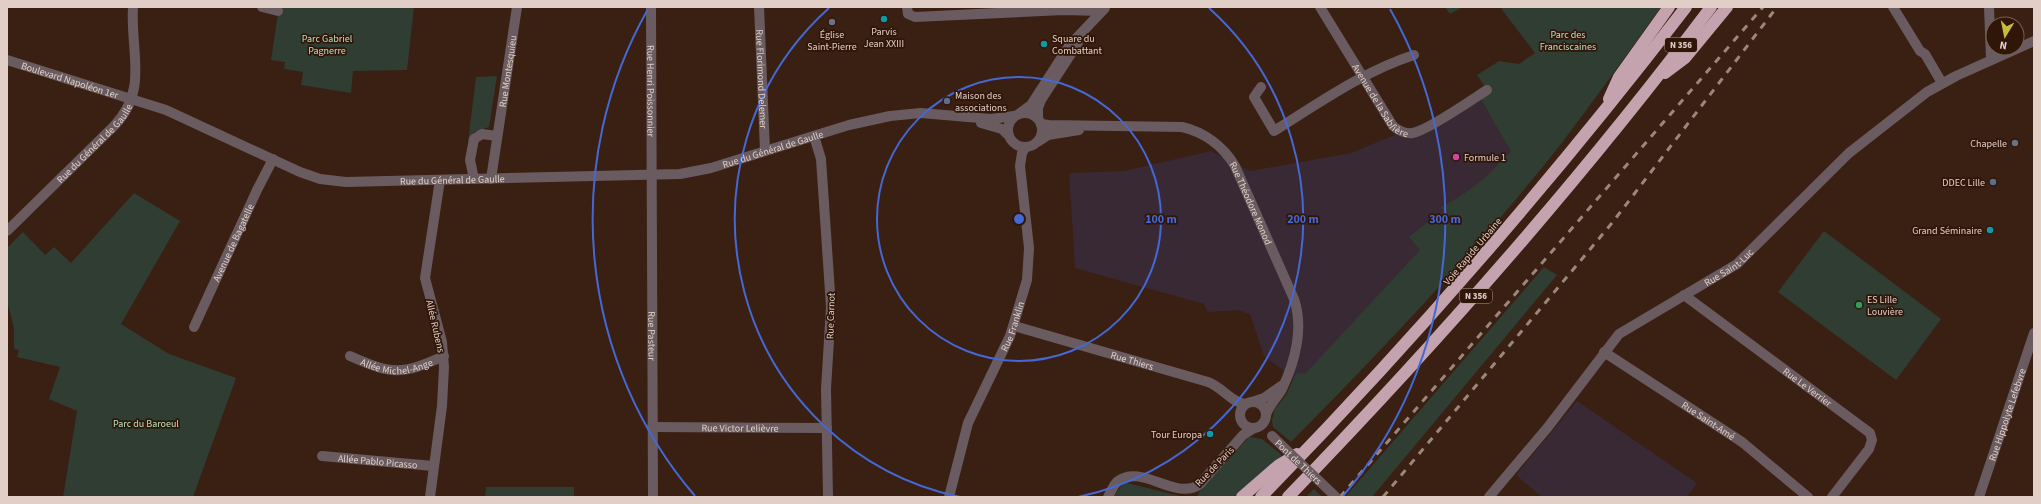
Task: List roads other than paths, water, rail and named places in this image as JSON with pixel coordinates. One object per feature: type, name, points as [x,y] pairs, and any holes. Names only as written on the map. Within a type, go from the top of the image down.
[{"type":"highway","points":[[1600,118],[1619,77],[1669,7]]},
{"type":"highway","name":"Voie Rapide Urbaine","points":[[1262,497],[1432,316],[1600,118],[1686,7]]},
{"type":"highway","name":"N 356","points":[[1288,497],[1393,386],[1477,294],[1651,83],[1711,7]]},
{"type":"highway","points":[[1651,83],[1685,58],[1727,7]]},
{"type":"highway","points":[[1242,497],[1284,462],[1313,443]]},
{"type":"street","points":[[132,99],[136,74],[133,38],[133,7]]},
{"type":"street","points":[[262,7],[278,11]]},
{"type":"street","name":"Rue Montesquieu","points":[[491,179],[517,7]]},
{"type":"street","name":"Rue Henri Poissonnier","points":[[651,7],[652,176]]},
{"type":"street","name":"Rue Florimond Delemer","points":[[759,7],[765,151]]},
{"type":"street","name":"Avenue de la Sablière","points":[[1320,7],[1393,126],[1402,132],[1414,133],[1487,90]]},
{"type":"street","points":[[1893,7],[1920,51],[1925,54],[1939,79]]},
{"type":"street","points":[[1989,7],[1991,59]]},
{"type":"street","points":[[908,10],[918,17],[1105,9]]},
{"type":"street","points":[[1086,27],[1075,50],[1041,100],[1038,108],[1042,134],[1039,141],[1033,146],[1025,148],[1014,144],[1007,134],[1009,122],[1031,105],[1064,52],[1086,27],[1105,9]]},
{"type":"street","name":"Rue Saint-Luc","points":[[1488,497],[1548,427],[1604,352],[1623,331],[1737,264],[1849,153],[1919,97],[1939,79],[2034,41]]},
{"type":"street","points":[[1261,87],[1254,97],[1274,131],[1363,77],[1392,62],[1414,55]]},
{"type":"street","name":"Boulevard Napoléon 1er","points":[[7,60],[132,99]]},
{"type":"street","name":"Rue du Général de Gaulle","points":[[7,231],[121,118],[132,99],[180,115],[310,176],[335,181],[652,176],[702,171],[849,125],[894,115],[921,113],[964,118],[991,119],[1017,115]]},
{"type":"street","points":[[1017,115],[1031,114],[1039,121]]},
{"type":"street","name":"Rue du Général de Gaulle","points":[[964,118],[1002,129],[1007,134]]},
{"type":"street","name":"Rue Théodore Monod","points":[[1039,121],[1101,127],[1165,126],[1188,128],[1213,142],[1231,160],[1298,311],[1298,337],[1285,381],[1280,393],[1269,407],[1266,415]]},
{"type":"street","name":"Rue Théodore Monod","points":[[1039,141],[1052,134],[1101,127]]},
{"type":"street","points":[[474,179],[470,160],[474,140],[482,134],[497,136]]},
{"type":"street","name":"Rue Carnot","points":[[814,136],[821,159],[831,307],[826,381],[828,497]]},
{"type":"street","name":"Rue Franklin","points":[[949,497],[968,423],[1014,326],[1029,270],[1027,217],[1022,196],[1020,166],[1022,153],[1025,148]]},
{"type":"street","name":"Avenue de Bagatelle","points":[[194,327],[257,190],[273,159]]},
{"type":"street","name":"Rue Pasteur","points":[[652,176],[652,497]]},
{"type":"street","name":"Allée Rubens","points":[[430,497],[443,396],[444,356],[440,333],[425,278],[440,180]]},
{"type":"street","name":"Rue Le Verrier","points":[[1684,295],[1870,433],[1872,440],[1869,449],[1832,497]]},
{"type":"street","name":"Rue Thiers","points":[[1014,326],[1208,382],[1220,388],[1238,402],[1249,403]]},
{"type":"street","name":"Rue Hippolyte Lefebvre","points":[[1979,497],[2034,333]]},
{"type":"street","name":"Rue Saint-Amé","points":[[1604,352],[1742,442],[1808,497]]},
{"type":"street","name":"Allée Michel-Ange","points":[[350,356],[376,368],[396,371],[410,370],[444,356]]},
{"type":"street","points":[[1249,403],[1261,405],[1266,415],[1258,427],[1246,426],[1241,420],[1241,410],[1249,403],[1267,396],[1285,381]]},
{"type":"street","name":"Rue Victor Lelièvre","points":[[652,427],[827,428]]},
{"type":"street","name":"Pont de Thiers","points":[[1258,427],[1272,436],[1336,497]]},
{"type":"street","name":"Rue de Paris","points":[[1108,497],[1119,481],[1130,477],[1180,488],[1194,488],[1200,484],[1243,435],[1258,427]]},
{"type":"street","name":"Allée Pablo Picasso","points":[[322,456],[433,466]]},
{"type":"railway","points":[[1340,497],[1763,7]]},
{"type":"railway","points":[[1383,497],[1612,223],[1777,7]]},
{"type":"place","name":"Parvis Jean XXIII","points":[[884,19]]},
{"type":"place","name":"Église Saint-Pierre","points":[[832,22]]},
{"type":"place","name":"Square du Combattant","points":[[1044,44]]},
{"type":"place","name":"Maison des associations","points":[[947,101]]},
{"type":"place","name":"Chapelle","points":[[2015,143]]},
{"type":"place","name":"Formule 1","points":[[1456,157]]},
{"type":"place","name":"DDEC Lille","points":[[1993,182]]},
{"type":"place","name":"Grand Séminaire","points":[[1990,230]]},
{"type":"place","name":"ES Lille Louvière","points":[[1859,305]]},
{"type":"place","name":"Tour Europa","points":[[1210,434]]},
{"type":"park label","name":"Parc des Franciscaines","points":[[1568,40]]},
{"type":"park label","name":"Parc Gabriel Pagnerre","points":[[327,44]]},
{"type":"park label","name":"Parc du Baroeul","points":[[146,423]]}]
